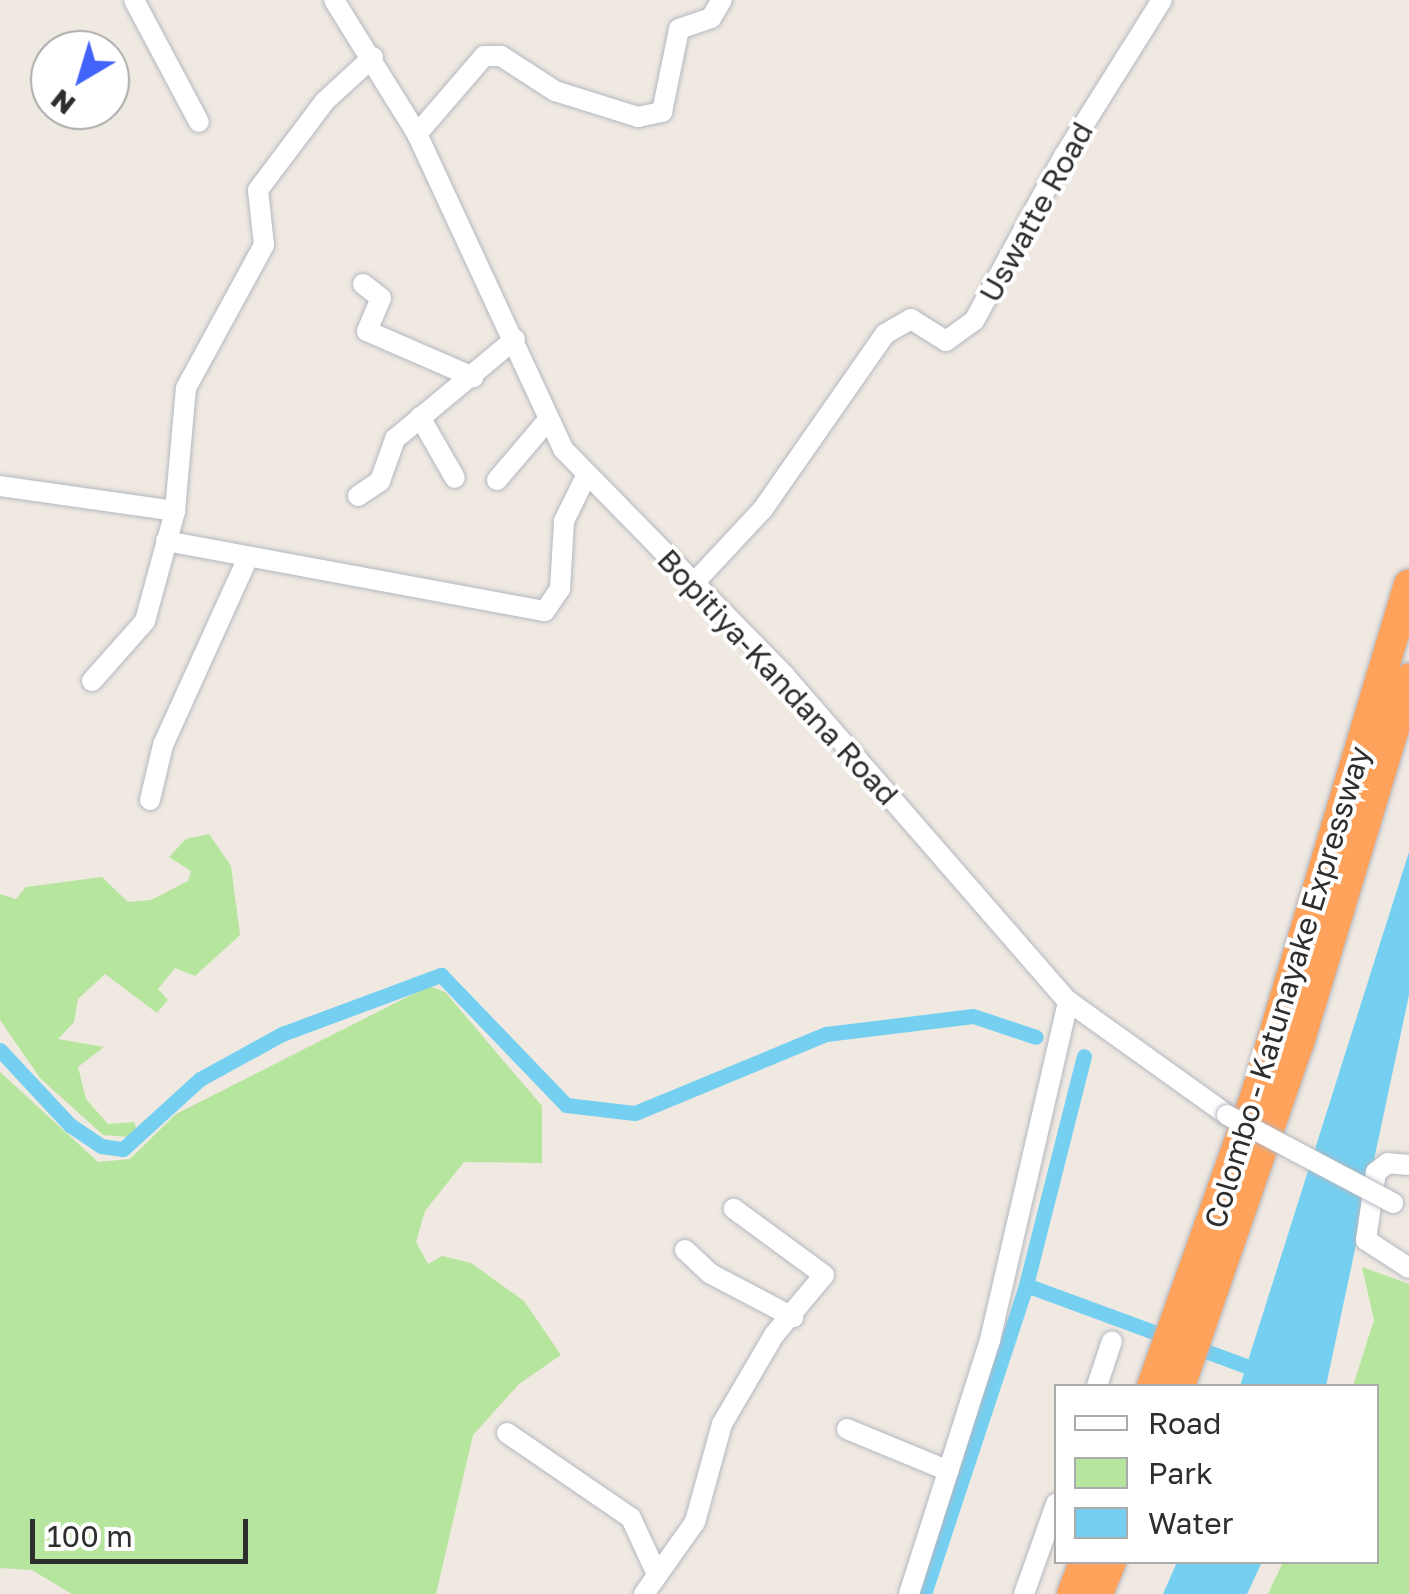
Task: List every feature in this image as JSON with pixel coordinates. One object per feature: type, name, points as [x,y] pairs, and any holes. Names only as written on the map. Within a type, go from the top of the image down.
[{"type":"highway","name":"Colombo - Katunayake Expressway","points":[[1182,1351],[1409,584]]},
{"type":"highway","name":"Colombo - Katunayake Expressway","points":[[1154,1384],[1182,1351],[1328,952],[1409,678]]},
{"type":"highway","points":[[1072,1594],[1083,1564]]},
{"type":"highway","points":[[1098,1594],[1110,1564]]},
{"type":"street","points":[[134,0],[200,122]]},
{"type":"street","name":"Bopitiya-Kandana Road","points":[[334,0],[417,134],[515,339],[549,420],[586,476],[694,583],[1068,1000],[1227,1115],[1401,1206]]},
{"type":"street","points":[[417,134],[484,56],[501,56],[554,91],[638,117],[662,112],[678,30],[711,18],[722,0]]},
{"type":"street","name":"Uswatte Road","points":[[694,583],[763,509],[885,334],[910,318],[946,341],[974,322],[1162,0]]},
{"type":"street","points":[[92,681],[144,621],[175,511],[186,388],[264,245],[258,190],[324,101],[372,56]]},
{"type":"street","points":[[363,284],[381,298],[367,330],[474,378]]},
{"type":"street","points":[[358,496],[380,482],[395,439],[474,378],[515,339]]},
{"type":"street","points":[[420,417],[456,478]]},
{"type":"street","points":[[497,480],[549,420]]},
{"type":"street","points":[[166,541],[246,560],[374,575],[545,611],[560,589],[564,521],[586,476]]},
{"type":"street","points":[[0,486],[175,511]]},
{"type":"street","points":[[150,800],[162,745],[246,560]]},
{"type":"street","points":[[909,1594],[1000,1303],[1068,1000]]},
{"type":"street","points":[[1409,1165],[1388,1163],[1376,1172],[1366,1222],[1375,1250],[1409,1268]]},
{"type":"street","points":[[644,1594],[655,1570],[695,1522],[722,1424],[824,1275],[734,1209]]},
{"type":"street","points":[[685,1250],[711,1274],[792,1317]]},
{"type":"street","points":[[1098,1384],[1112,1342]]},
{"type":"street","points":[[847,1429],[949,1472]]},
{"type":"street","points":[[507,1433],[631,1518],[655,1570]]},
{"type":"street","points":[[1024,1594],[1054,1510]]},
{"type":"green space","points":[[209,834],[231,866],[240,935],[195,976],[175,968],[158,989],[168,1000],[157,1013],[105,974],[78,999],[74,1022],[58,1039],[104,1047],[78,1067],[86,1099],[108,1124],[134,1122],[137,1129],[129,1137],[103,1135],[40,1078],[0,1020],[0,894],[16,899],[26,887],[102,877],[128,902],[151,900],[188,881],[191,871],[169,857],[186,839]]},
{"type":"green space","points":[[429,986],[445,992],[542,1106],[542,1163],[464,1162],[425,1211],[416,1242],[428,1264],[442,1256],[471,1263],[524,1301],[561,1355],[519,1384],[473,1435],[436,1594],[72,1594],[32,1570],[0,1568],[0,1072],[98,1162],[130,1159],[176,1114]]},
{"type":"green space","points":[[1362,1267],[1409,1284],[1409,1594],[1268,1594],[1282,1564],[1379,1564],[1379,1384],[1354,1384],[1374,1320]]},
{"type":"water","points":[[1409,852],[1409,995],[1326,1384],[1241,1384]]},
{"type":"water","points":[[1176,1564],[1261,1564],[1247,1594],[1163,1594]]},
{"type":"waterway","points":[[0,1050],[70,1125],[101,1146],[123,1149],[200,1079],[282,1034],[441,975],[566,1105],[635,1113],[826,1034],[973,1016],[1036,1037]]},
{"type":"waterway","points":[[924,1594],[1026,1285],[1084,1056]]},
{"type":"waterway","points":[[1026,1285],[1262,1372]]}]
